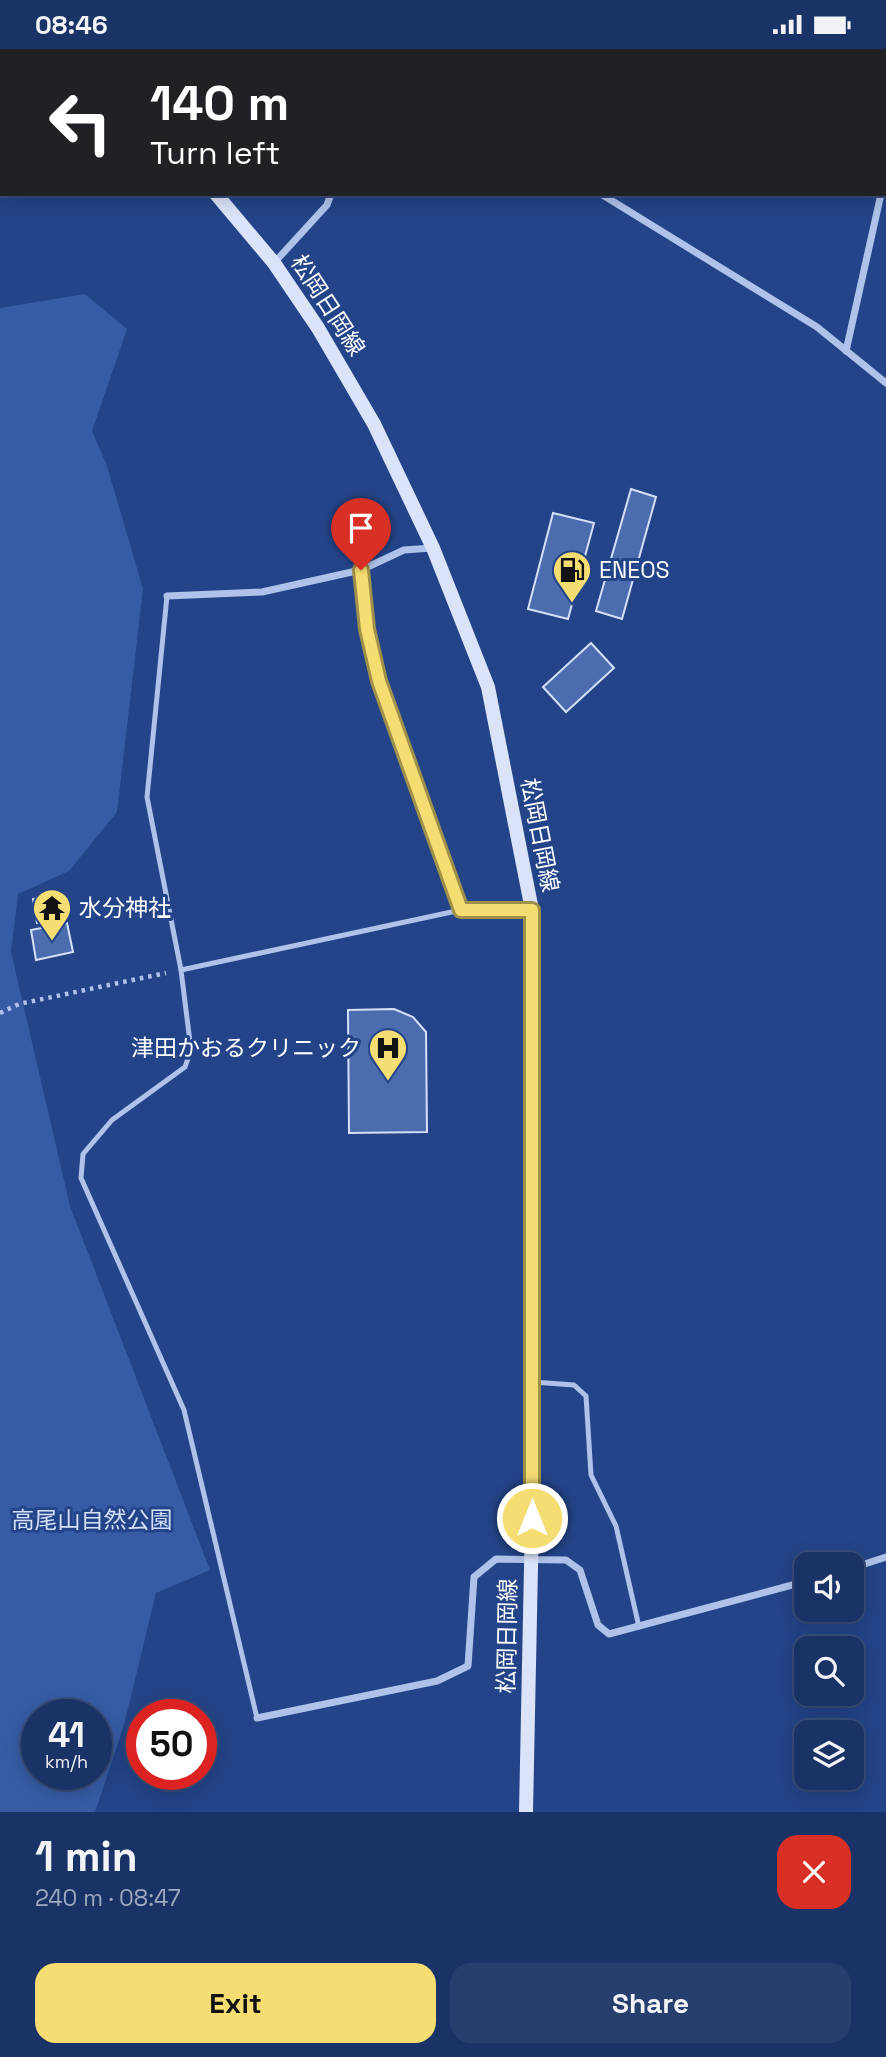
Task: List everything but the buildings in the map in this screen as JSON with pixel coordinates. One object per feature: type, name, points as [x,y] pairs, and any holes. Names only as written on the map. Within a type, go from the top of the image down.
[{"type":"main road","name":"松岡日岡線","points":[[218,196],[274,263],[318,328],[354,389],[433,548],[488,687],[532,910],[533,1383],[526,1812]]},
{"type":"street","points":[[274,263],[327,205],[330,196]]},
{"type":"street","points":[[604,196],[817,327],[886,383]]},
{"type":"street","points":[[846,351],[881,196]]},
{"type":"street","points":[[167,596],[262,592],[361,570],[404,550],[433,548]]},
{"type":"street","points":[[361,570],[367,629],[379,681],[461,910],[532,910]]},
{"type":"street","points":[[864,1564],[886,1557]]},
{"type":"street","points":[[257,1718],[437,1681],[468,1666],[474,1577],[496,1559],[566,1560],[580,1570],[598,1625],[609,1634],[794,1585]]},
{"type":"lane","points":[[167,596],[146,797],[181,970],[191,1050],[185,1066],[112,1119],[83,1154],[81,1178],[184,1409],[257,1718]]},
{"type":"lane","points":[[181,970],[461,910]]},
{"type":"lane","points":[[533,1383],[574,1385],[586,1396],[591,1475],[615,1527],[639,1627]]},
{"type":"path","points":[[0,1013],[19,1004],[181,970]]},
{"type":"green space","name":"高尾山自然公園","points":[[85,294],[127,329],[92,431],[107,466],[143,589],[117,812],[69,871],[18,894],[11,952],[70,1206],[210,1570],[156,1593],[130,1699],[126,1699],[124,1725],[112,1761],[112,1699],[21,1699],[21,1790],[102,1790],[95,1812],[0,1812],[0,308]]},
{"type":"place","name":"ENEOS","points":[[572,604]]},
{"type":"place","name":"水分神社","points":[[52,942]]},
{"type":"place","name":"津田かおるクリニック","points":[[388,1082]]},
{"type":"route","points":[[361,570],[367,629],[379,681],[461,910],[532,910],[532,1518]]}]
